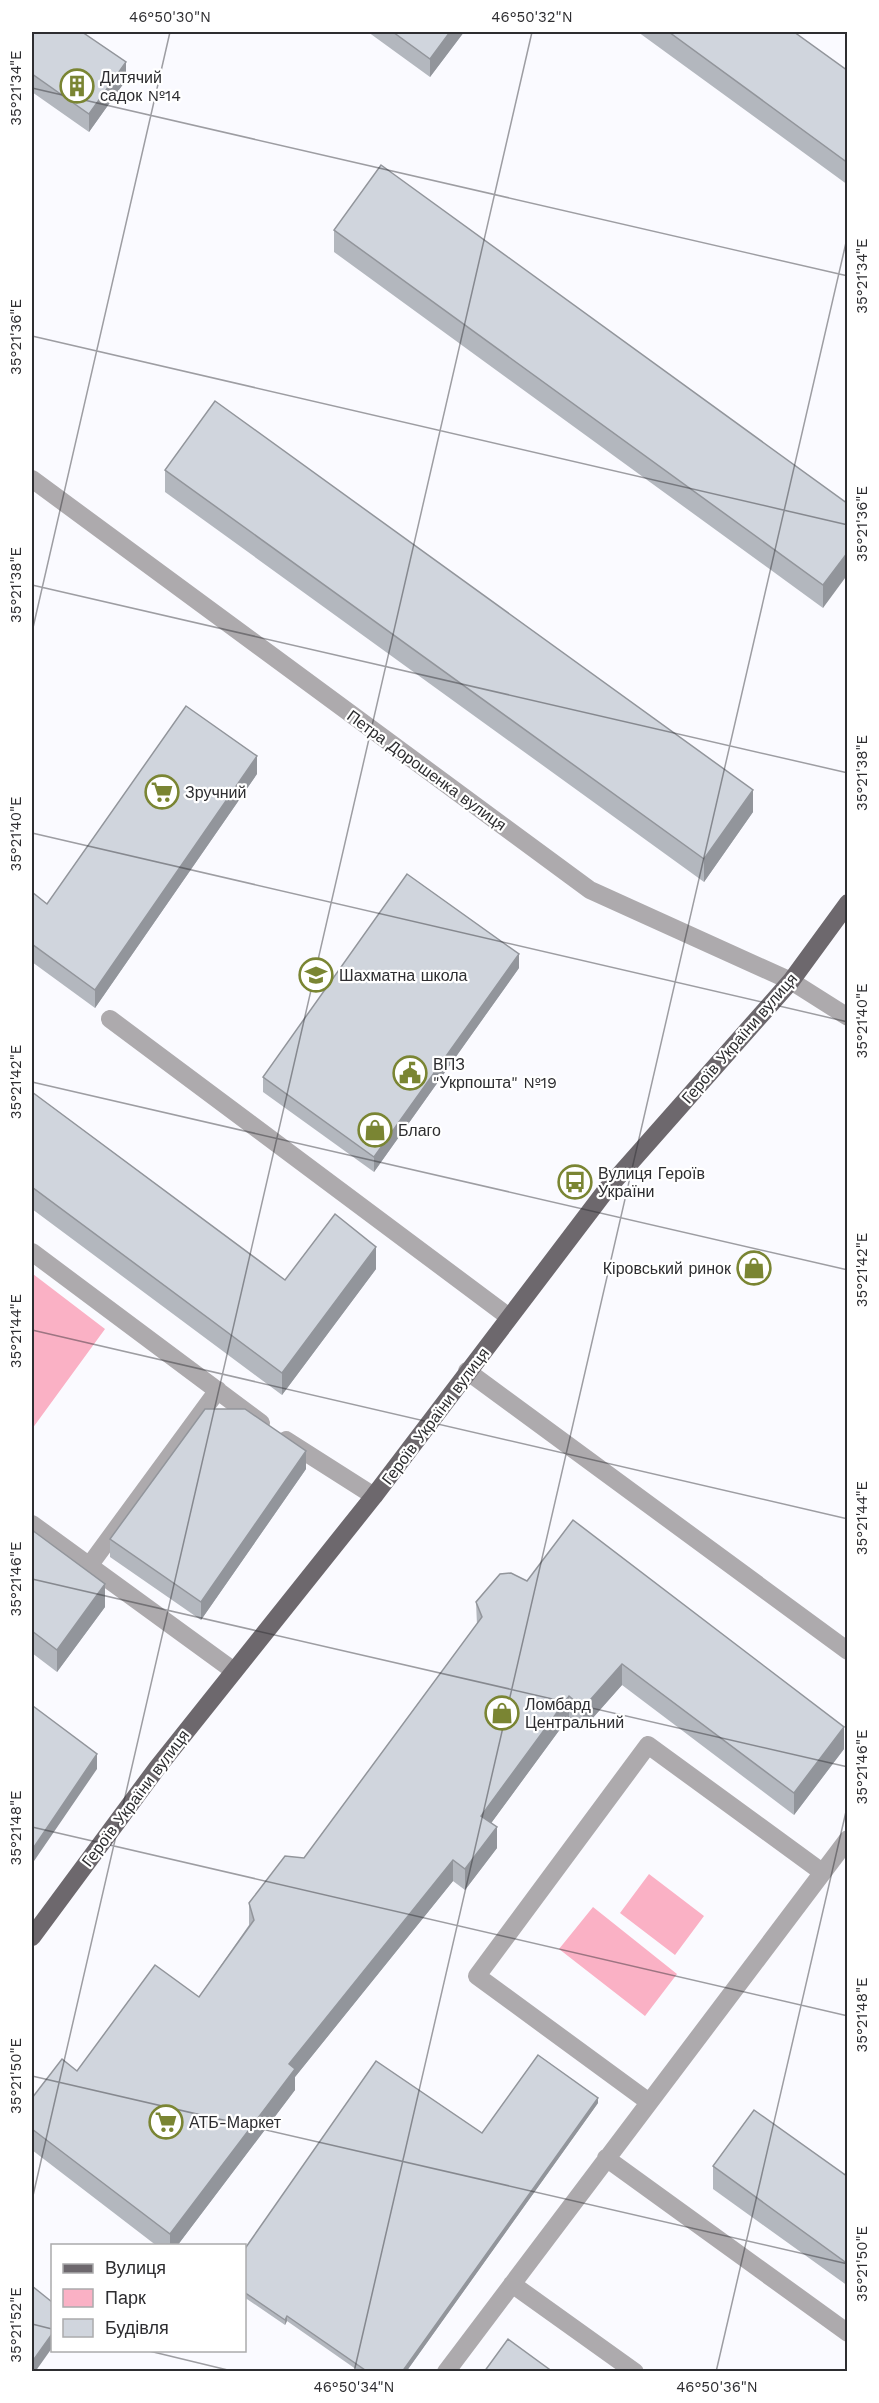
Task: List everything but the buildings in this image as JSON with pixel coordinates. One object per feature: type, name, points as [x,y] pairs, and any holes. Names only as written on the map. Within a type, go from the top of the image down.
[{"type":"main road","name":"Героїв України вулиця","points":[[32,1937],[157,1768],[374,1496],[607,1189],[790,981],[848,903]]},
{"type":"street","name":"Петра Дорошенка вулиця","points":[[32,479],[590,890],[790,981],[848,1017]]},
{"type":"street","points":[[110,1019],[509,1317]]},
{"type":"street","points":[[32,1252],[260,1423],[374,1496]]},
{"type":"street","points":[[467,1371],[848,1651]]},
{"type":"street","points":[[89,1566],[218,1390]]},
{"type":"street","points":[[32,1524],[234,1671]]},
{"type":"street","points":[[648,2102],[477,1976],[648,1745],[822,1872]]},
{"type":"street","points":[[446,2372],[848,1839]]},
{"type":"street","points":[[606,2158],[848,2332]]},
{"type":"street","points":[[512,2284],[635,2372]]},
{"type":"green space","points":[[33,1274],[105,1329],[32,1429],[32,1276]]},
{"type":"green space","points":[[649,1874],[704,1916],[675,1955],[620,1913]]},
{"type":"green space","points":[[593,1907],[677,1974],[645,2016],[559,1949]]},
{"type":"place","name":"Дитячий садок №14","points":[[77,86]]},
{"type":"place","name":"Зручний","points":[[162,792]]},
{"type":"place","name":"Шахматна школа","points":[[316,975]]},
{"type":"place","name":"ВПЗ \"Укрпошта\" №19","points":[[410,1073]]},
{"type":"place","name":"Благо","points":[[375,1130]]},
{"type":"place","name":"Вулиця Героїв України","points":[[575,1182]]},
{"type":"place","name":"Кіровський ринок","points":[[754,1268]]},
{"type":"place","name":"Ломбард Центральний","points":[[502,1713]]},
{"type":"place","name":"АТБ-Маркет","points":[[166,2122]]}]
